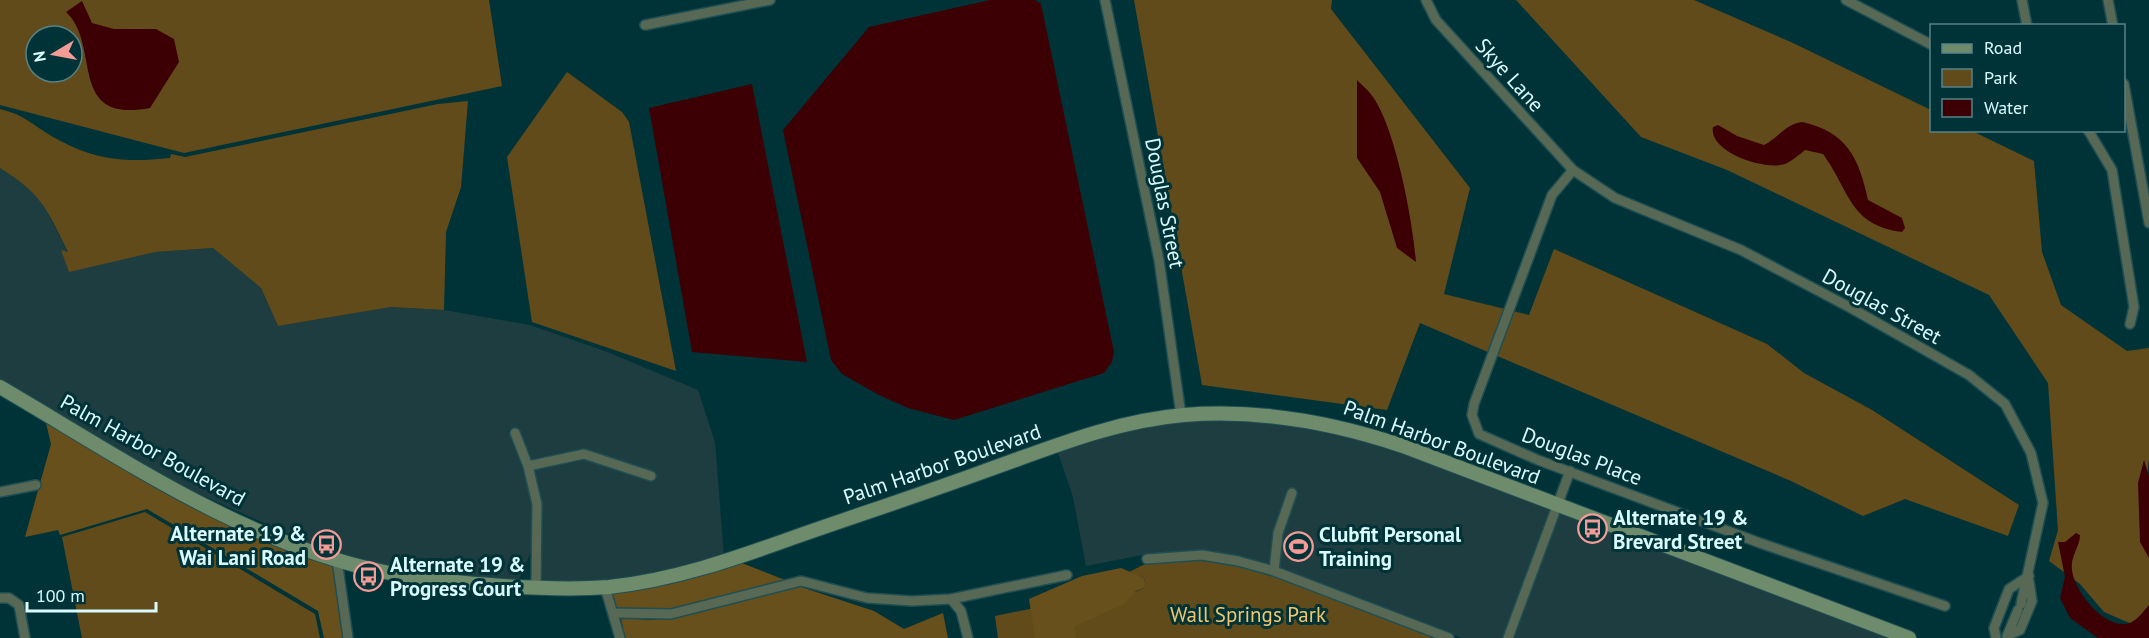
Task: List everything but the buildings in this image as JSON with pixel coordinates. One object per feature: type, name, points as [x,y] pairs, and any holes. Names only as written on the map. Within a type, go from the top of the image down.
[{"type":"main road","name":"Palm Harbor Boulevard","points":[[0,387],[236,521],[337,560],[379,571],[435,581],[536,588],[605,587],[689,573],[1107,429],[1181,415],[1268,415],[1346,428],[1403,446],[1909,638]]},
{"type":"street","points":[[645,25],[770,0]]},
{"type":"street","name":"Douglas Street","points":[[1105,0],[1159,260],[1181,415]]},
{"type":"street","name":"Skye Lane","points":[[1426,0],[1436,20],[1573,170]]},
{"type":"street","points":[[1846,0],[1930,44]]},
{"type":"street","points":[[2022,0],[2027,24]]},
{"type":"street","points":[[2108,0],[2113,24]]},
{"type":"street","points":[[2125,90],[2149,223]]},
{"type":"street","points":[[2089,132],[2112,170],[2134,307],[2130,324]]},
{"type":"street","name":"Douglas Street","points":[[1573,170],[1615,198],[1741,250],[1851,308],[1969,375],[2005,404],[2031,453],[2043,503],[2029,576],[2020,607],[2006,637]]},
{"type":"street","name":"Douglas Place","points":[[1573,170],[1552,195],[1472,415],[1479,434],[1486,439],[1760,543],[1945,606]]},
{"type":"street","points":[[515,433],[528,466],[537,504],[536,588]]},
{"type":"street","points":[[528,466],[584,454],[651,476]]},
{"type":"street","points":[[1508,638],[1570,471]]},
{"type":"street","points":[[0,492],[36,485]]},
{"type":"street","points":[[1274,571],[1278,533],[1292,493]]},
{"type":"street","points":[[1147,559],[1202,555],[1238,561],[1274,571],[1449,638]]},
{"type":"street","points":[[337,560],[348,638]]},
{"type":"street","points":[[614,613],[671,614],[801,581],[887,601],[951,598],[1067,575]]},
{"type":"street","points":[[1996,638],[1994,628],[2009,589],[2029,576],[2032,601],[2020,630],[2006,637]]},
{"type":"street","points":[[605,587],[620,638]]},
{"type":"street","points":[[0,598],[9,598],[18,605],[25,638]]},
{"type":"street","points":[[951,598],[961,611],[968,638]]},
{"type":"shaded area","points":[[0,168],[22,182],[42,201],[68,253],[62,251],[69,271],[155,252],[213,248],[261,288],[278,326],[391,307],[444,310],[530,325],[605,351],[698,390],[715,442],[724,557],[684,569],[605,583],[528,583],[541,553],[542,503],[534,469],[584,458],[653,481],[657,473],[586,449],[532,460],[517,427],[508,431],[524,467],[532,504],[531,552],[518,582],[436,576],[380,567],[322,549],[179,485],[0,382]]},
{"type":"shaded area","points":[[45,419],[332,563],[343,638],[324,638],[318,611],[147,509],[60,535],[58,530],[25,537],[51,444]]},
{"type":"shaded area","points":[[1182,420],[1268,420],[1371,440],[1551,509],[1502,638],[1462,638],[1279,568],[1283,534],[1298,491],[1289,488],[1273,532],[1269,565],[1224,553],[1181,551],[1142,555],[1086,566],[1073,497],[1057,450],[1109,433]]},
{"type":"shaded area","points":[[1560,512],[1896,638],[1513,638]]},
{"type":"shaded area","points":[[739,562],[785,580],[671,610],[617,609],[611,591]]},
{"type":"shaded area","points":[[1121,568],[1144,578],[1146,587],[1136,591],[1124,604],[1075,626],[1076,638],[1035,638],[1029,599],[1082,576]]},
{"type":"shaded area","points":[[798,586],[874,611],[904,629],[943,613],[948,638],[619,638],[618,629],[623,628],[621,618],[652,620],[694,614]]},
{"type":"green space","points":[[0,0],[489,0],[502,86],[184,153],[0,105]]},
{"type":"green space","points":[[1134,0],[1332,0],[1331,9],[1470,188],[1444,294],[1529,315],[1554,249],[1767,344],[1804,373],[1872,410],[2019,505],[2008,536],[1905,499],[1863,516],[1791,481],[1420,323],[1387,410],[1202,385]]},
{"type":"green space","points":[[1516,0],[1694,0],[1793,43],[1930,110],[1930,132],[1974,132],[2034,161],[2042,252],[2061,305],[2127,351],[2149,348],[2149,459],[2144,503],[2149,546],[2149,608],[2134,625],[2104,612],[2080,584],[2049,561],[2058,530],[2048,383],[1989,295],[1727,170],[1641,137]]},
{"type":"green space","points":[[567,72],[622,112],[629,122],[676,371],[532,322],[507,157]]},
{"type":"green space","points":[[468,101],[461,187],[446,232],[444,310],[391,307],[278,326],[261,288],[213,248],[155,252],[69,272],[61,250],[68,252],[48,213],[26,186],[0,168],[0,109],[22,117],[53,137],[82,151],[110,158],[138,160],[170,158],[171,154],[185,157],[438,104]]},
{"type":"green space","points":[[145,512],[315,614],[320,638],[82,638],[62,537]]},
{"type":"green space","name":"Wall Springs Park","points":[[1181,560],[1213,562],[1277,577],[1342,600],[1436,638],[998,638],[995,616],[1114,592],[1135,592],[1146,587],[1144,578],[1129,572],[1145,564]]},
{"type":"water","points":[[990,0],[1035,0],[1041,4],[1114,352],[1112,362],[1104,373],[954,420],[908,408],[879,395],[842,374],[831,360],[783,130],[869,27]]},
{"type":"water","points":[[82,1],[92,23],[114,29],[156,29],[174,39],[179,62],[150,108],[124,110],[106,104],[96,93],[84,52],[84,24],[75,24],[66,12]]},
{"type":"water","points":[[1357,80],[1373,97],[1389,131],[1407,201],[1416,262],[1397,248],[1380,192],[1357,158]]},
{"type":"water","points":[[752,84],[807,362],[692,352],[649,108]]},
{"type":"water","points":[[1802,122],[1830,132],[1840,140],[1855,160],[1868,200],[1902,218],[1905,228],[1902,232],[1884,228],[1861,214],[1823,154],[1805,150],[1785,164],[1765,165],[1752,162],[1728,152],[1719,144],[1714,136],[1713,127],[1718,125],[1737,136],[1764,145],[1787,128]]},
{"type":"water","points":[[2144,460],[2149,476],[2149,558],[2140,542],[2138,483]]},
{"type":"water","points":[[2076,533],[2080,535],[2080,539],[2072,560],[2072,570],[2083,596],[2098,613],[2115,623],[2128,624],[2141,615],[2149,605],[2149,638],[2098,638],[2070,618],[2060,598],[2065,577],[2058,542],[2065,542]]},
{"type":"place","name":"Alternate 19 & Brevard Street","points":[[1592,529]]},
{"type":"place","name":"Alternate 19 & Wai Lani Road","points":[[327,545]]},
{"type":"place","name":"Clubfit Personal Training","points":[[1298,546]]},
{"type":"place","name":"Alternate 19 & Progress Court","points":[[369,576]]}]
